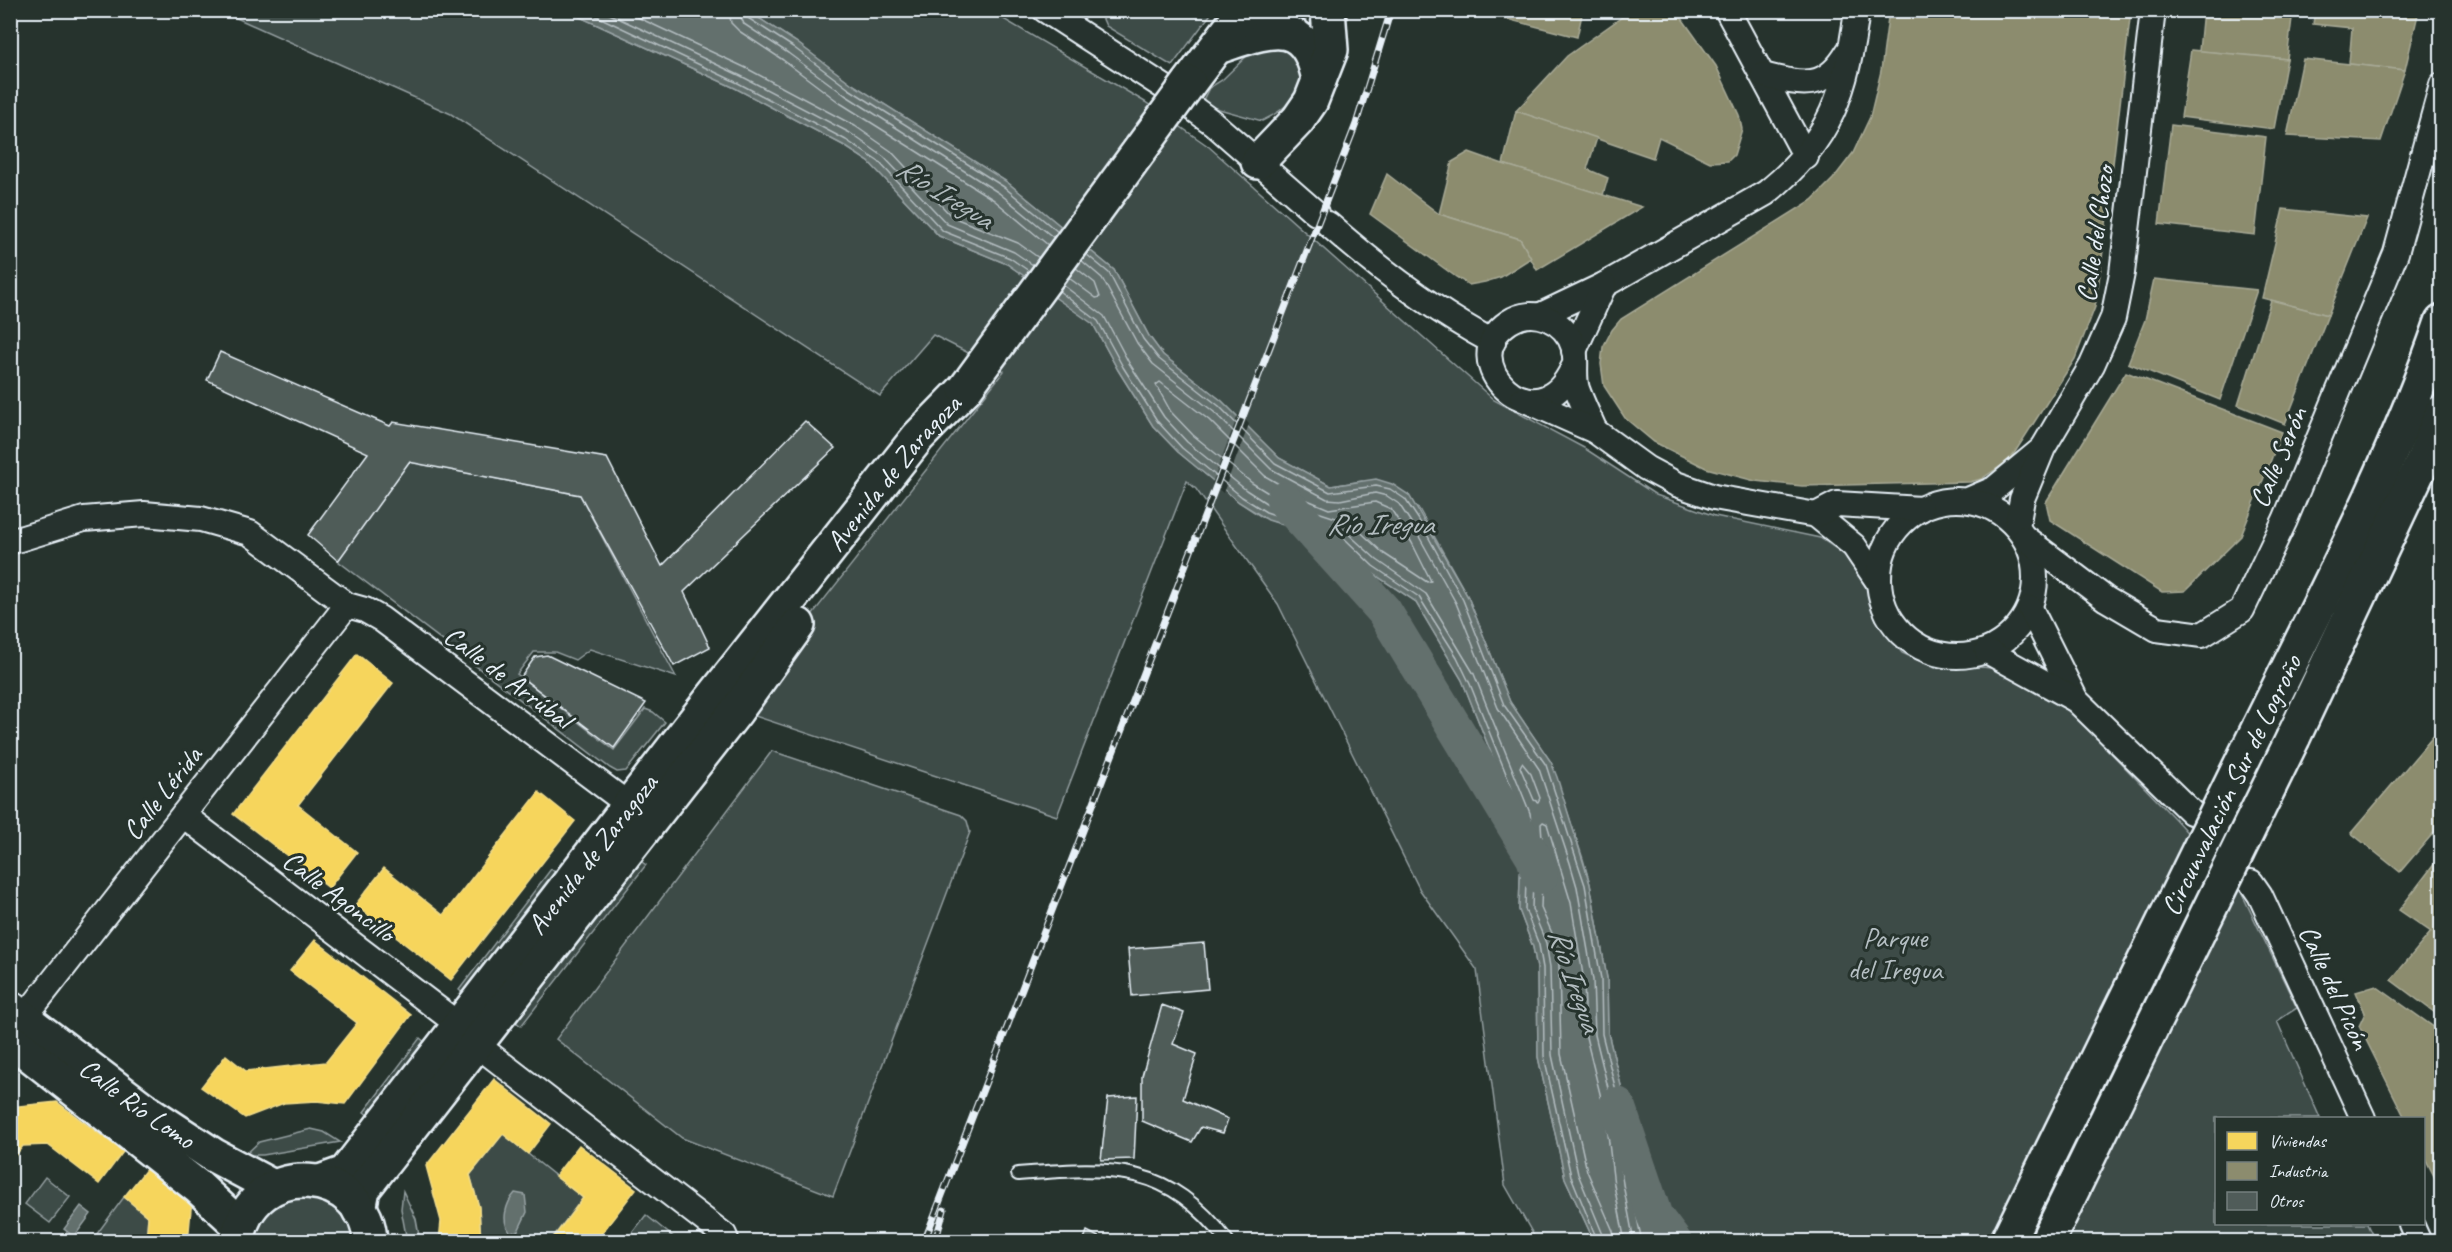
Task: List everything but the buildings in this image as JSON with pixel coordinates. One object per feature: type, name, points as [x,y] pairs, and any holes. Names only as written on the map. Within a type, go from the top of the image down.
[{"type":"main road","points":[[1258,162],[1298,120],[1311,101],[1331,50],[1328,10]]},
{"type":"main road","points":[[965,389],[1230,25],[1268,31],[1287,31],[1300,38],[1312,54],[1319,81]]},
{"type":"main road","name":"Circunvalación Sur de Logroño","points":[[2007,1242],[2360,520],[2428,361],[2442,322]]},
{"type":"main road","name":"Avenida de Zaragoza","points":[[367,1232],[363,1190],[629,805],[918,437],[965,389]]},
{"type":"main road","name":"Avenida de Zaragoza","points":[[320,1182],[345,1173],[468,1035],[736,710],[965,389]]},
{"type":"main road","name":"Circunvalación Sur de Logroño","points":[[2047,1242],[2293,738],[2417,474],[2442,412]]},
{"type":"main road","name":"Calle Río Lomo","points":[[15,1021],[213,1155],[273,1187]]},
{"type":"main road","name":"Calle Río Lomo","points":[[15,1021],[198,1187],[238,1234]]},
{"type":"main road","points":[[238,1234],[247,1210],[258,1197],[273,1187],[288,1182],[320,1182],[336,1188],[367,1232]]},
{"type":"street","points":[[1045,10],[1167,89],[1213,123],[1364,256],[1433,307],[1493,342]]},
{"type":"street","points":[[1727,10],[1806,157]]},
{"type":"street","points":[[1541,315],[1604,285],[1766,193],[1806,157],[1834,110],[1853,43],[1857,10]]},
{"type":"street","name":"Calle del Chozo","points":[[2021,533],[2022,499],[2043,448],[2092,365],[2113,318],[2122,273],[2154,10]]},
{"type":"street","points":[[1763,75],[1793,83],[1818,82],[1835,72],[1853,43]]},
{"type":"street","name":"Calle Serón","points":[[2021,533],[2106,599],[2157,629],[2202,634],[2242,610],[2284,520],[2396,253],[2442,85]]},
{"type":"street","points":[[1523,399],[1539,399],[1554,394],[1566,382],[1604,285]]},
{"type":"street","points":[[1595,431],[1577,389],[1574,359],[1568,335],[1557,322],[1541,315],[1524,315],[1508,322],[1497,334],[1490,349],[1490,366],[1496,381],[1508,393],[1595,431],[1646,468],[1676,484],[1714,497],[1816,515],[1854,546],[1879,583]]},
{"type":"street","name":"Calle del Chozo","points":[[1968,500],[1994,489],[2043,448]]},
{"type":"street","points":[[1968,500],[1995,509],[2021,533],[2034,561],[2036,585],[2030,608],[2019,626],[2005,641],[1987,651],[1962,657],[1937,654],[1914,644],[1896,627],[1882,602],[1879,583],[1881,560],[1889,539],[1903,522],[1922,508],[1944,501],[1968,500]]},
{"type":"street","points":[[1816,515],[1837,504],[1922,508]]},
{"type":"street","name":"Calle de Arrúbal","points":[[10,542],[84,519],[144,514],[201,519],[250,533],[346,605],[365,610],[381,619],[629,805]]},
{"type":"street","name":"Calle Lérida","points":[[15,1021],[183,815],[346,605]]},
{"type":"street","points":[[2030,608],[2076,700]]},
{"type":"street","points":[[1987,651],[2076,700],[2191,812]]},
{"type":"street","name":"Calle Agoncillo","points":[[183,815],[715,1228],[727,1242]]},
{"type":"street","name":"Calle del Picón","points":[[2251,882],[2260,895],[2362,1117]]},
{"type":"street","points":[[2411,1225],[2419,1242]]},
{"type":"lane","points":[[1018,1174],[1086,1169],[1126,1171],[1152,1179],[1184,1196],[1228,1242]]},
{"type":"green space","points":[[1099,10],[1213,11],[1172,66],[1106,26]]},
{"type":"green space","points":[[221,11],[567,11],[735,88],[843,145],[869,162],[939,236],[1007,264],[1077,311],[1093,324],[1153,426],[1178,452],[1239,502],[1262,517],[1304,533],[1340,542],[1369,571],[1415,601],[1462,680],[1517,818],[1521,852],[1519,910],[1533,947],[1537,968],[1538,1057],[1565,1178],[1594,1241],[1537,1241],[1505,1185],[1477,970],[1420,890],[1278,604],[1196,489],[1187,481],[1057,816],[737,710],[1004,371],[933,335],[880,396],[451,114]]},
{"type":"green space","name":"Parque del Iregua","points":[[748,11],[990,11],[1145,102],[1208,146],[1494,400],[1584,448],[1656,495],[1715,516],[1820,538],[1844,554],[1869,592],[1876,620],[1902,653],[1935,668],[1982,667],[2009,670],[2052,692],[2175,819],[2241,892],[2297,1008],[2277,1021],[2320,1117],[2215,1117],[2215,1225],[2367,1225],[2375,1241],[1648,1241],[1636,1182],[1628,1114],[1608,1033],[1607,978],[1590,884],[1583,859],[1551,762],[1510,702],[1468,597],[1419,509],[1362,481],[1331,486],[1279,458],[1222,401],[1163,355],[1149,336],[1114,270],[1007,182],[852,84],[796,42]]},
{"type":"green space","points":[[1288,43],[1300,62],[1301,77],[1296,94],[1277,112],[1262,121],[1201,104],[1209,88],[1222,80],[1257,46]]},
{"type":"green space","points":[[409,462],[580,495],[676,677],[590,649],[575,660],[555,652],[534,652],[517,674],[614,750],[645,709],[653,712],[665,722],[626,771],[617,772],[610,768],[338,561]]},
{"type":"green space","points":[[772,751],[961,815],[967,821],[970,832],[833,1196],[682,1138],[556,1039]]},
{"type":"green space","points":[[639,860],[646,865],[521,1026],[516,1022]]},
{"type":"green space","points":[[551,869],[557,874],[465,995],[459,990]]},
{"type":"green space","points":[[420,1038],[427,1044],[370,1117],[364,1112]]},
{"type":"green space","points":[[311,1129],[324,1132],[340,1142],[263,1155],[245,1155],[259,1142]]},
{"type":"green space","points":[[503,1134],[583,1198],[550,1241],[481,1241],[479,1207],[470,1175]]},
{"type":"green space","points":[[45,1177],[70,1197],[50,1223],[25,1204]]},
{"type":"green space","points":[[403,1191],[416,1219],[420,1241],[407,1241],[401,1209]]},
{"type":"green space","points":[[307,1194],[337,1203],[361,1242],[254,1242],[266,1215],[280,1204]]},
{"type":"green space","points":[[124,1197],[148,1217],[146,1241],[91,1242]]},
{"type":"green space","points":[[646,1215],[677,1240],[681,1241],[626,1241]]},
{"type":"water","name":"Río Iregua","points":[[567,11],[748,11],[796,42],[852,84],[1007,182],[1114,270],[1149,336],[1163,355],[1222,401],[1279,458],[1331,486],[1376,479],[1392,484],[1409,495],[1468,597],[1510,702],[1551,762],[1557,777],[1590,884],[1607,978],[1608,1033],[1628,1114],[1636,1182],[1648,1241],[1594,1241],[1565,1178],[1538,1057],[1537,968],[1533,947],[1519,910],[1521,852],[1517,818],[1462,680],[1415,601],[1369,571],[1340,542],[1268,520],[1239,502],[1178,452],[1153,426],[1093,324],[1007,264],[939,236],[869,162],[843,145],[735,88]]},
{"type":"water","points":[[515,1193],[525,1195],[527,1212],[518,1231],[511,1233],[505,1218],[509,1202]]},
{"type":"water","points":[[81,1206],[91,1214],[74,1237],[64,1229]]},
{"type":"pier","points":[[1239,413],[1249,424],[1223,493],[1212,484]]},
{"type":"waterway","name":"Río Iregua","points":[[1284,500],[1384,611],[1534,858],[1540,876]]},
{"type":"waterway","name":"Río Iregua","points":[[1617,1105],[1655,1217],[1674,1242]]},
{"type":"railway","points":[[924,1242],[1356,124],[1391,10]]},
{"type":"railway","points":[[935,1242],[944,1210]]}]
